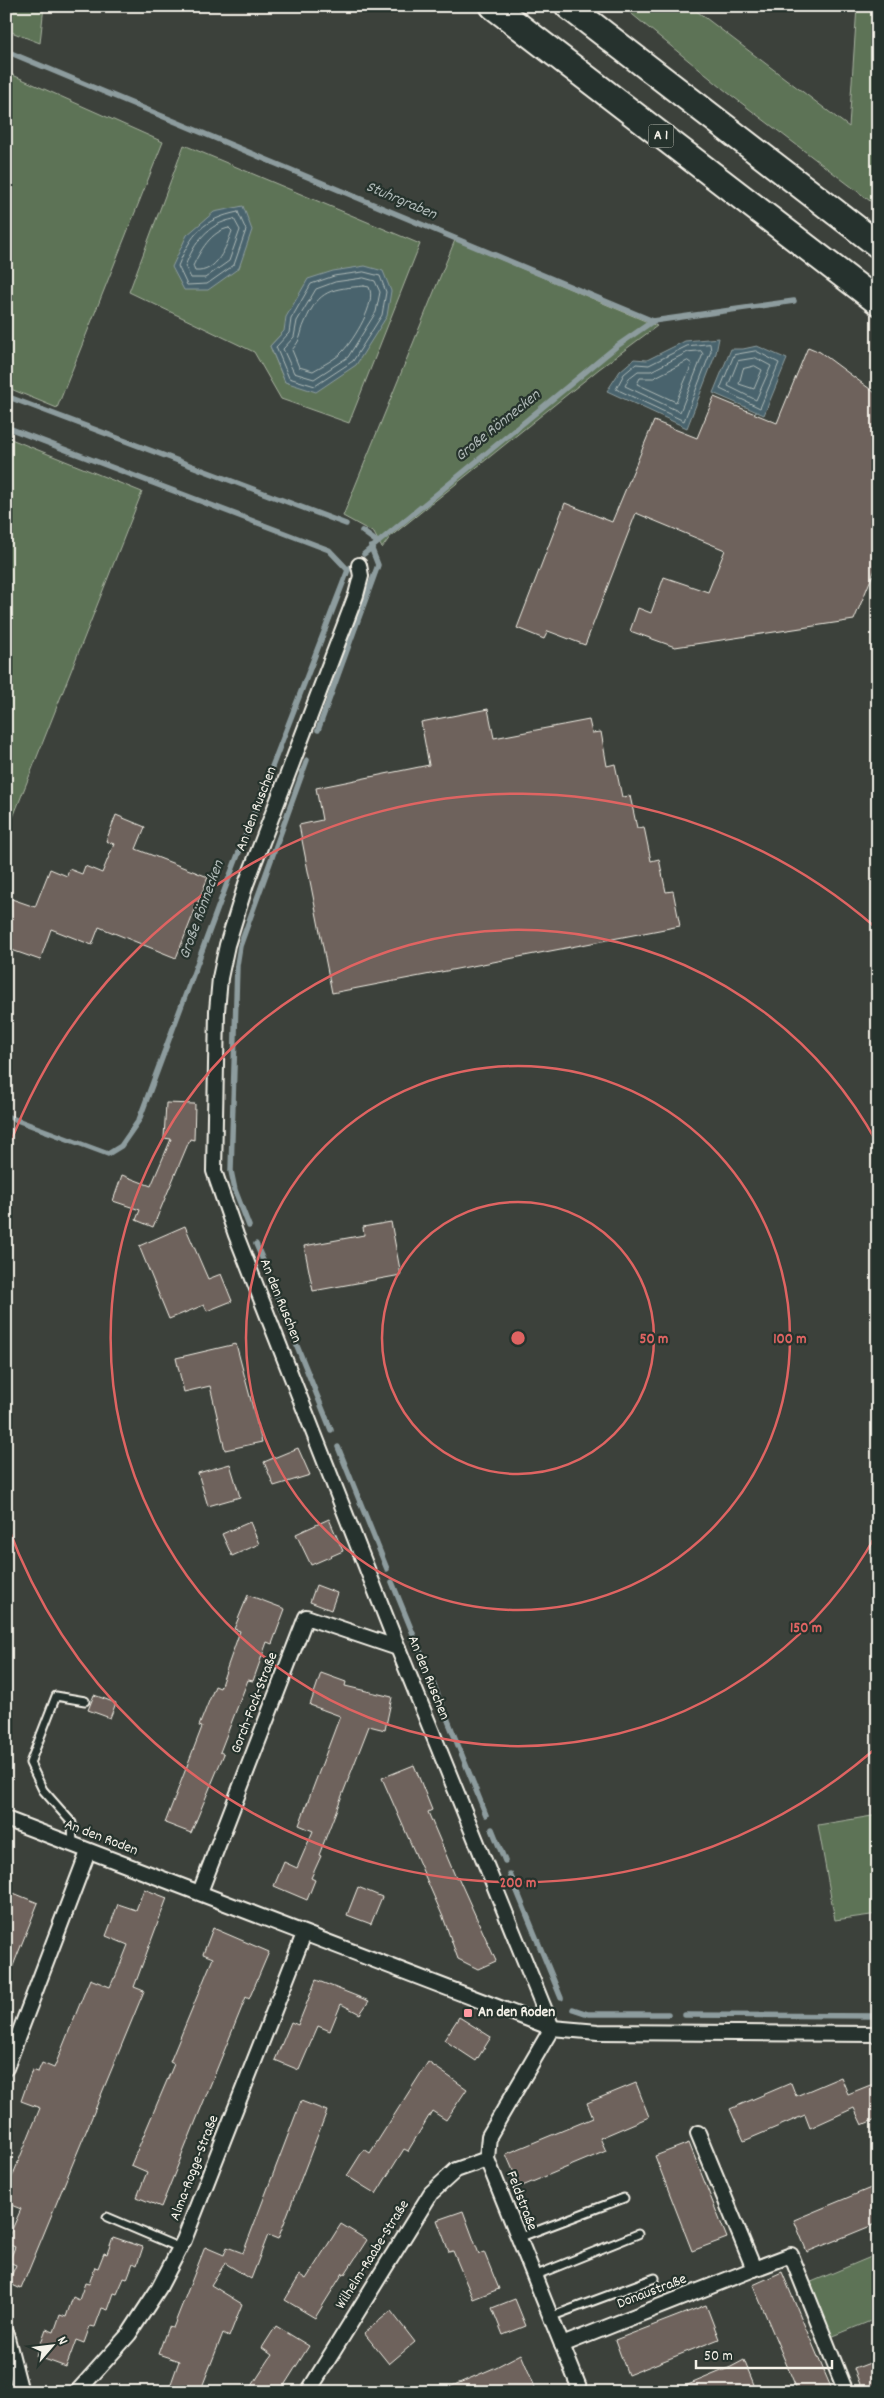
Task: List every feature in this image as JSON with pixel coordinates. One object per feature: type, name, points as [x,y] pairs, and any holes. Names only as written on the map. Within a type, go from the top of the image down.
[{"type":"highway","name":"A 1","points":[[493,6],[878,302]]},
{"type":"highway","points":[[568,6],[878,245]]},
{"type":"street","name":"An den Ruschen","points":[[359,565],[361,576],[356,594],[246,884],[227,945],[216,1011],[214,1171],[236,1234],[398,1648],[552,2028]]},
{"type":"street","name":"Gorch-Fock-Straße","points":[[200,1892],[306,1617],[398,1648]]},
{"type":"street","name":"An den Roden","points":[[6,1818],[88,1852],[200,1892],[304,1934],[552,2028],[598,2032],[878,2034]]},
{"type":"street","points":[[6,2068],[88,1852]]},
{"type":"street","name":"Alma-Rogge-Straße","points":[[77,2392],[129,2334],[159,2288],[180,2248],[304,1934]]},
{"type":"street","name":"Feldstraße","points":[[552,2028],[489,2136],[487,2158],[581,2392]]},
{"type":"street","points":[[698,2133],[754,2269]]},
{"type":"street","name":"Wilhelm-Raabe-Straße","points":[[308,2392],[430,2193],[456,2170],[487,2158]]},
{"type":"street","name":"Donaustraße","points":[[562,2345],[792,2255],[846,2392]]},
{"type":"street","points":[[6,2334],[22,2392]]},
{"type":"lane","points":[[73,1845],[72,1823],[43,1790],[30,1763],[56,1696],[85,1701]]},
{"type":"lane","points":[[518,2238],[624,2198]]},
{"type":"lane","points":[[107,2217],[180,2248]]},
{"type":"lane","points":[[534,2276],[638,2234]]},
{"type":"lane","points":[[550,2317],[654,2278]]},
{"type":"green space","points":[[6,6],[44,6],[40,43],[6,30]]},
{"type":"green space","points":[[622,6],[690,6],[849,127],[857,6],[878,6],[878,64],[872,138],[878,142],[878,207],[727,92]]},
{"type":"green space","points":[[6,72],[163,142],[57,408],[6,387]]},
{"type":"green space","points":[[184,145],[420,244],[349,423],[281,399],[254,352],[129,292]],"holes":[[[284,331],[285,382],[270,346]]]},
{"type":"green space","points":[[455,240],[657,326],[599,369],[390,537],[382,548],[374,533],[343,516]]},
{"type":"green space","points":[[6,437],[142,492],[6,835]]},
{"type":"green space","points":[[878,1815],[878,1914],[835,1920],[818,1825]]},
{"type":"green space","points":[[878,2254],[878,2318],[831,2337],[809,2283]]},
{"type":"water","points":[[243,206],[252,230],[239,268],[208,290],[184,290],[172,267],[187,235],[214,212]]},
{"type":"water","points":[[365,266],[383,271],[391,291],[387,316],[356,365],[316,392],[285,382],[270,346],[284,331],[286,317],[308,279],[333,271]]},
{"type":"water","points":[[719,338],[716,353],[687,428],[607,391],[620,371],[634,359],[647,360],[685,341]]},
{"type":"water","points":[[757,346],[787,359],[764,415],[713,393],[731,349]]},
{"type":"building","points":[[808,347],[820,352],[878,395],[878,562],[854,620],[675,647],[630,631],[638,608],[651,613],[664,577],[708,592],[725,550],[636,513],[585,645],[548,631],[544,639],[517,628],[565,503],[612,522],[654,421],[697,438],[714,397],[777,423]]},
{"type":"building","points":[[488,709],[494,738],[589,720],[592,733],[601,732],[607,766],[615,764],[622,797],[630,796],[637,828],[644,827],[651,861],[659,859],[666,892],[673,891],[680,926],[332,993],[299,825],[322,820],[316,788],[429,765],[421,722]]},
{"type":"building","points":[[116,815],[145,827],[136,849],[208,877],[176,958],[99,927],[92,945],[51,929],[40,960],[6,948],[6,897],[35,907],[50,869],[67,876],[69,869],[82,874],[85,866],[102,873],[114,844],[106,841]]},
{"type":"building","points":[[166,1103],[195,1104],[194,1140],[190,1139],[153,1227],[136,1220],[140,1210],[113,1201],[122,1175],[151,1186],[171,1139],[164,1138]]},
{"type":"building","points":[[391,1222],[401,1275],[313,1291],[304,1246],[364,1235],[363,1227]]},
{"type":"building","points":[[185,1226],[208,1279],[221,1274],[232,1301],[207,1311],[204,1305],[169,1319],[139,1246]]},
{"type":"building","points":[[236,1344],[262,1442],[225,1450],[210,1386],[184,1392],[176,1358]]},
{"type":"building","points":[[298,1448],[310,1475],[274,1486],[264,1462]]},
{"type":"building","points":[[230,1464],[240,1497],[208,1506],[198,1473]]},
{"type":"building","points":[[329,1519],[343,1551],[311,1565],[296,1534]]},
{"type":"building","points":[[250,1522],[259,1544],[232,1556],[222,1534]]},
{"type":"building","points":[[316,1585],[337,1593],[331,1610],[310,1602]]},
{"type":"building","points":[[248,1595],[285,1609],[272,1644],[267,1642],[253,1681],[248,1680],[220,1752],[224,1754],[191,1833],[165,1823],[202,1727],[199,1726],[215,1686],[220,1688],[240,1631],[234,1629]]},
{"type":"building","points":[[321,1673],[346,1682],[345,1686],[392,1697],[385,1730],[369,1726],[319,1855],[321,1856],[311,1878],[315,1880],[307,1900],[274,1886],[284,1862],[297,1868],[313,1831],[299,1825],[340,1716],[310,1705]]},
{"type":"building","points":[[94,1695],[116,1703],[110,1718],[88,1710]]},
{"type":"building","points":[[414,1765],[432,1810],[428,1812],[456,1878],[458,1877],[496,1961],[478,1969],[458,1959],[443,1917],[382,1778]]},
{"type":"building","points":[[358,1887],[382,1897],[371,1924],[347,1915]]},
{"type":"building","points":[[144,1889],[167,1898],[134,1987],[144,1991],[21,2289],[8,2283],[16,2265],[9,2262],[15,2247],[6,2243],[21,2209],[6,2203],[6,2192],[40,2108],[21,2101],[32,2070],[38,2072],[42,2063],[54,2068],[90,1979],[110,1987],[128,1945],[106,1936],[118,1904],[136,1910]]},
{"type":"building","points":[[6,1890],[38,1903],[7,1981],[6,1981]]},
{"type":"building","points":[[213,1928],[269,1952],[249,1999],[246,1997],[161,2207],[137,2197],[147,2172],[131,2165],[174,2064],[170,2062],[213,1958],[203,1954]]},
{"type":"building","points":[[316,1980],[369,2001],[360,2014],[341,2004],[330,2031],[318,2026],[299,2070],[275,2060],[291,2022],[298,2025]]},
{"type":"building","points":[[459,2017],[491,2037],[476,2061],[444,2040]]},
{"type":"building","points":[[428,2062],[467,2089],[446,2120],[432,2111],[408,2151],[404,2149],[376,2194],[347,2176],[364,2149],[370,2153]]},
{"type":"building","points":[[841,2077],[848,2094],[878,2082],[878,2118],[862,2125],[854,2108],[810,2128],[805,2115],[744,2141],[730,2109],[791,2083],[796,2096]]},
{"type":"building","points":[[636,2083],[649,2117],[600,2138],[606,2151],[520,2187],[506,2154],[593,2118],[587,2103]]},
{"type":"building","points":[[301,2101],[327,2111],[278,2239],[268,2235],[251,2279],[225,2263],[211,2285],[242,2304],[229,2337],[223,2333],[200,2392],[168,2392],[179,2361],[158,2354],[168,2327],[173,2328],[205,2247],[224,2255],[227,2247],[243,2253]]},
{"type":"building","points":[[689,2143],[727,2238],[692,2251],[655,2156]]},
{"type":"building","points":[[878,2185],[878,2223],[807,2252],[794,2220]]},
{"type":"building","points":[[463,2211],[479,2254],[484,2252],[499,2289],[473,2299],[453,2251],[449,2252],[437,2220]]},
{"type":"building","points":[[341,2224],[367,2240],[345,2274],[343,2273],[315,2318],[285,2300],[300,2275],[306,2279]]},
{"type":"building","points":[[113,2237],[143,2247],[137,2265],[133,2263],[127,2279],[124,2278],[117,2294],[114,2293],[108,2310],[102,2308],[95,2327],[90,2326],[84,2343],[76,2340],[66,2367],[36,2356],[46,2329],[54,2332],[60,2315],[66,2317],[73,2297],[79,2300],[85,2283],[89,2284],[95,2267],[98,2268],[104,2253],[107,2254]]},
{"type":"building","points":[[782,2272],[833,2392],[798,2392],[753,2285]]},
{"type":"building","points":[[515,2299],[526,2326],[503,2335],[492,2308]]},
{"type":"building","points":[[706,2305],[719,2339],[628,2375],[615,2340]]},
{"type":"building","points":[[391,2311],[415,2342],[389,2364],[364,2333]]},
{"type":"building","points":[[276,2326],[309,2346],[280,2392],[248,2392],[272,2355],[262,2348]]},
{"type":"building","points":[[521,2354],[537,2392],[438,2392],[494,2368]]},
{"type":"building","points":[[744,2360],[757,2392],[671,2392],[731,2367]]},
{"type":"building","points":[[878,2360],[878,2392],[863,2392],[854,2369]]},
{"type":"waterway","name":"Stuhrgraben","points":[[6,51],[653,321],[794,301]]},
{"type":"waterway","name":"Große Rönnecken","points":[[364,554],[617,346],[653,321]]},
{"type":"waterway","points":[[6,396],[346,524]]},
{"type":"waterway","points":[[6,427],[329,550],[348,570]]},
{"type":"waterway","points":[[362,531],[377,542]]},
{"type":"waterway","points":[[318,730],[378,565],[371,547]]},
{"type":"waterway","name":"Große Rönnecken","points":[[6,1116],[108,1154],[121,1146],[139,1120],[229,878],[348,570],[351,567]]},
{"type":"waterway","points":[[249,1226],[235,1190],[231,1171],[237,965],[240,946],[307,760]]},
{"type":"waterway","points":[[256,1244],[265,1265]]},
{"type":"waterway","points":[[274,1289],[331,1430]]},
{"type":"waterway","points":[[338,1447],[387,1569]]},
{"type":"waterway","points":[[392,1582],[427,1668]]},
{"type":"waterway","points":[[431,1678],[486,1815]]},
{"type":"waterway","points":[[492,1829],[505,1861]]},
{"type":"waterway","points":[[510,1874],[561,1998]]},
{"type":"waterway","points":[[573,2009],[588,2014],[668,2014]]},
{"type":"waterway","points":[[685,2015],[878,2016]]},
{"type":"place","name":"An den Roden","points":[[468,2013]]}]
